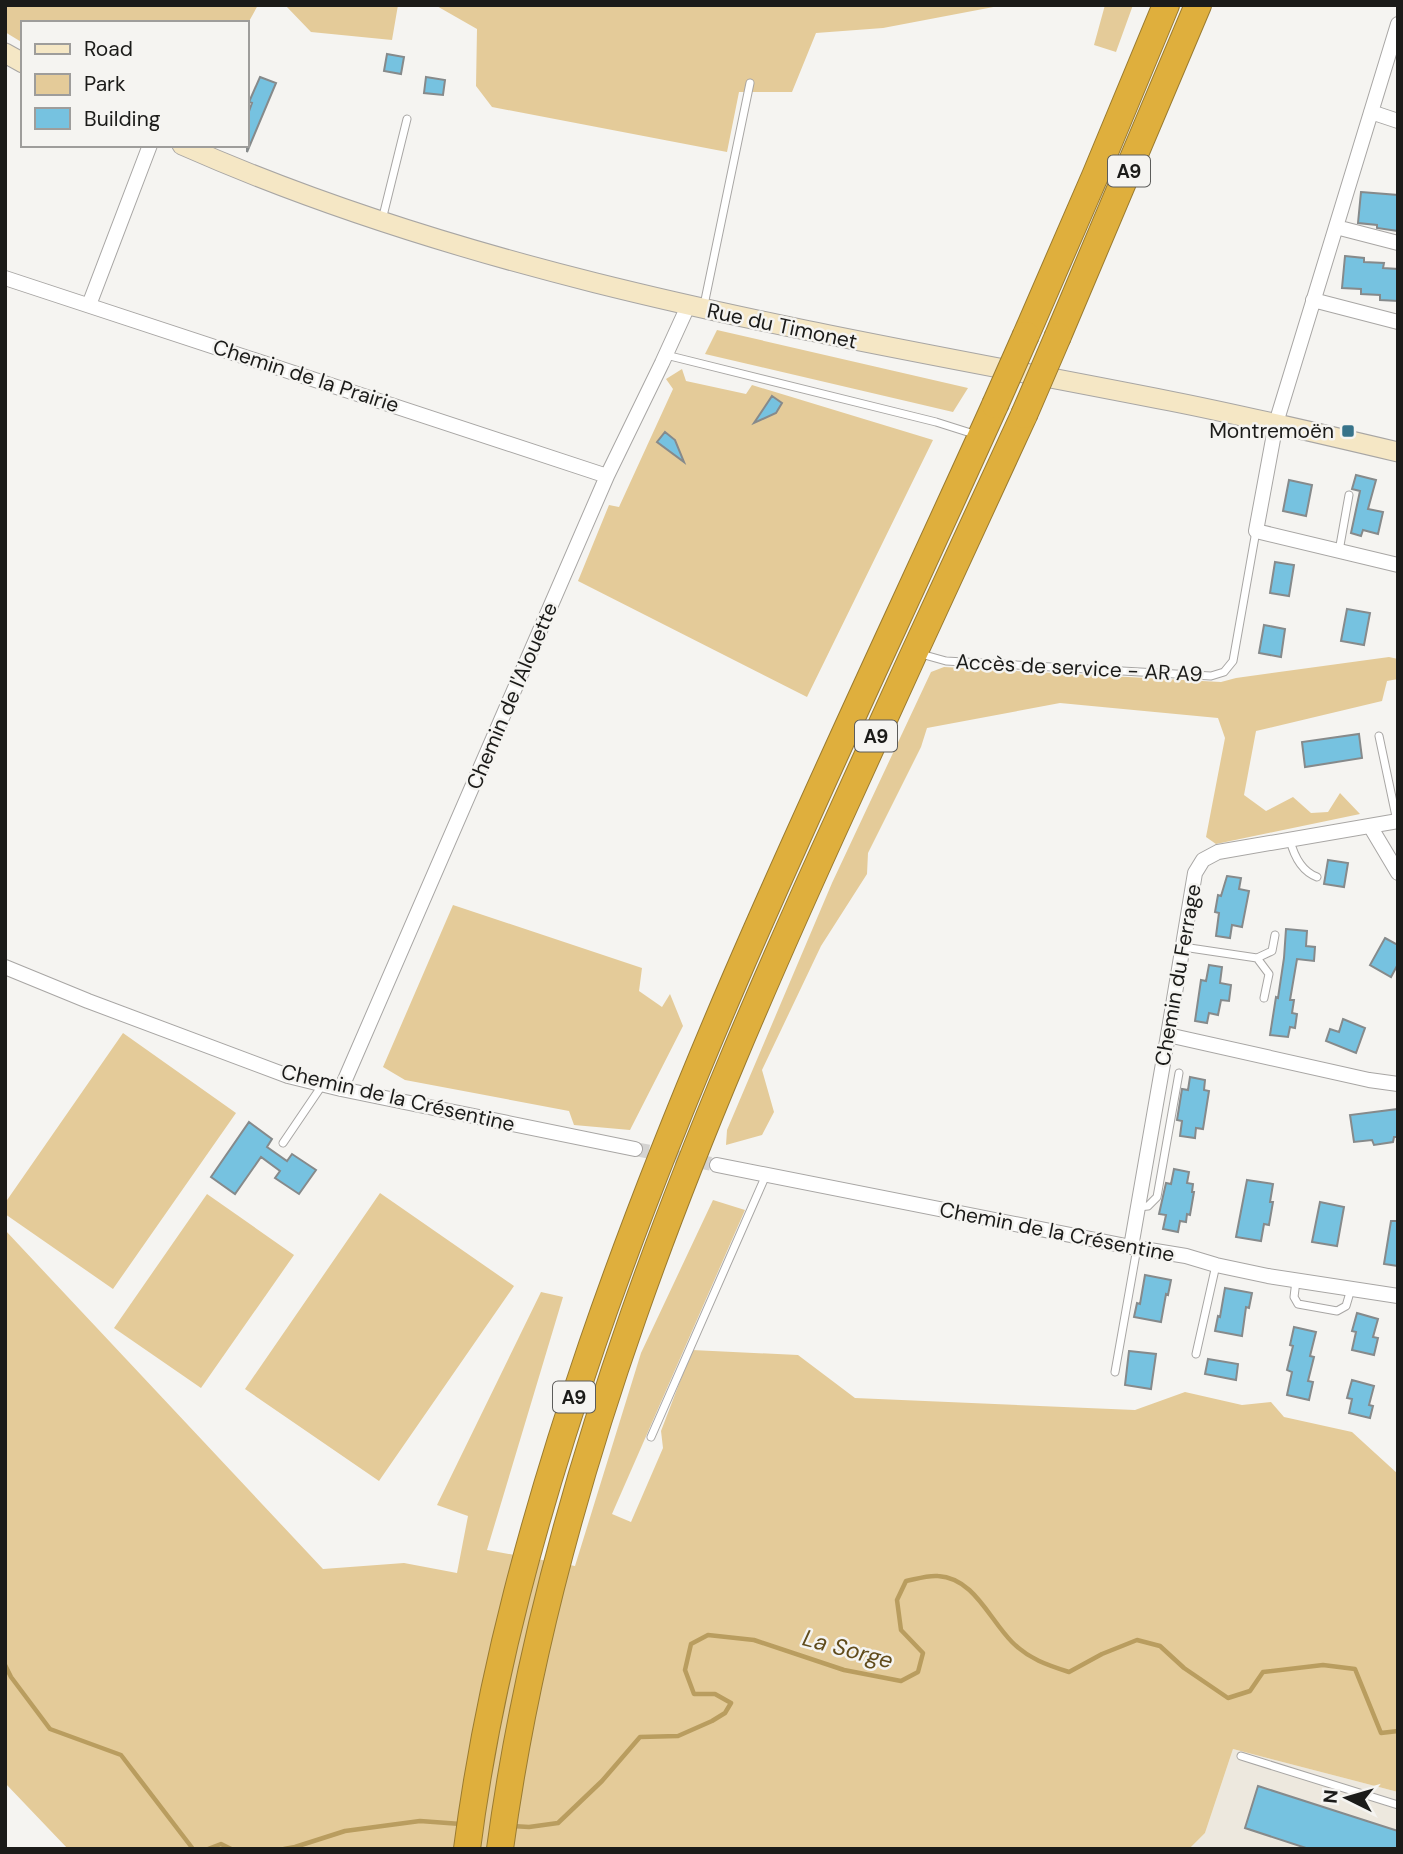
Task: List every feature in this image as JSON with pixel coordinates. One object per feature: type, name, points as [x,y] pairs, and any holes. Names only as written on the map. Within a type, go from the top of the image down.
[{"type":"highway","name":"A9","points":[[467,1849],[489,1719],[519,1584],[552,1467],[626,1248],[671,1131],[775,885],[1026,335],[1166,5]]},
{"type":"highway","name":"A9","points":[[500,1849],[538,1641],[556,1571],[597,1424],[668,1221],[762,989],[1024,415],[1198,5]]},
{"type":"main road","points":[[5,53],[21,63]]},
{"type":"main road","name":"Rue du Timonet","points":[[186,147],[247,174],[381,222],[588,282],[859,342],[1276,423],[1398,452]]},
{"type":"street","points":[[1398,24],[1276,423],[1255,531],[1398,565]]},
{"type":"street","points":[[1371,113],[1397,118]]},
{"type":"street","points":[[89,305],[148,147]]},
{"type":"street","points":[[1336,227],[1398,243]]},
{"type":"street","name":"Chemin de la Prairie","points":[[5,278],[607,476]]},
{"type":"street","points":[[1313,300],[1398,322]]},
{"type":"street","name":"Chemin de l'Alouette","points":[[341,1089],[607,476],[666,355],[695,307]]},
{"type":"street","name":"Chemin du Ferrage","points":[[1134,1247],[1138,1207],[1195,873],[1203,860],[1218,852],[1397,821]]},
{"type":"street","points":[[1370,826],[1398,873]]},
{"type":"street","name":"Chemin de la Crésentine","points":[[5,967],[288,1076],[635,1149]]},
{"type":"street","points":[[1168,1035],[1398,1084]]},
{"type":"street","name":"Chemin de la Crésentine","points":[[717,1165],[1186,1256],[1216,1265],[1398,1296]]},
{"type":"lane","points":[[695,307],[750,83]]},
{"type":"lane","points":[[381,222],[407,118]]},
{"type":"lane","points":[[666,355],[936,422],[981,436]]},
{"type":"lane","points":[[1339,551],[1349,495]]},
{"type":"lane","name":"Accès de service - AR A9","points":[[915,652],[946,661],[1211,676],[1224,672],[1233,662],[1255,531]]},
{"type":"lane","points":[[1379,736],[1397,821]]},
{"type":"lane","points":[[1290,840],[1301,866],[1308,874],[1317,877]]},
{"type":"lane","points":[[1183,947],[1256,958],[1272,951],[1275,935]]},
{"type":"lane","points":[[1256,958],[1269,974],[1264,998]]},
{"type":"lane","points":[[1138,1207],[1148,1206],[1157,1197],[1179,1073]]},
{"type":"lane","points":[[283,1143],[323,1084]]},
{"type":"lane","points":[[651,1437],[766,1175]]},
{"type":"lane","points":[[1115,1372],[1134,1247]]},
{"type":"lane","points":[[1196,1354],[1216,1265]]},
{"type":"lane","points":[[1296,1280],[1294,1297],[1298,1304],[1337,1311],[1346,1306],[1351,1289]]},
{"type":"lane","points":[[1241,1756],[1398,1805]]},
{"type":"shaded area","points":[[1233,1749],[1398,1792],[1398,1849],[1189,1849],[1205,1833]]},
{"type":"green space","points":[[5,5],[258,5],[248,23],[248,21],[21,21],[21,42],[5,32]]},
{"type":"green space","points":[[285,5],[398,5],[392,40],[311,32]]},
{"type":"green space","points":[[435,5],[1004,5],[883,28],[816,33],[792,92],[739,92],[727,152],[492,107],[476,86],[477,29]]},
{"type":"green space","points":[[1105,5],[1133,5],[1116,52],[1094,45]]},
{"type":"green space","points":[[717,330],[968,388],[953,412],[705,354]]},
{"type":"green space","points":[[682,369],[686,381],[746,394],[752,385],[933,440],[807,697],[578,581],[609,505],[619,507],[673,389],[666,379]]},
{"type":"green space","points":[[1389,657],[1398,659],[1398,679],[1387,681],[1382,701],[1256,731],[1244,795],[1266,811],[1293,797],[1311,813],[1328,812],[1340,793],[1360,814],[1216,844],[1206,837],[1225,738],[1218,718],[1060,703],[927,728],[921,747],[868,853],[867,874],[821,946],[762,1070],[774,1112],[762,1135],[726,1145],[727,1130],[832,883],[931,672],[944,667],[1221,682]]},
{"type":"green space","points":[[453,905],[642,968],[639,991],[662,1007],[670,994],[683,1026],[630,1130],[574,1125],[569,1111],[405,1080],[383,1067]]},
{"type":"green space","points":[[123,1033],[236,1113],[113,1289],[5,1214],[5,1203]]},
{"type":"green space","points":[[380,1193],[514,1286],[379,1481],[245,1389]]},
{"type":"green space","points":[[207,1194],[294,1255],[201,1388],[114,1328]]},
{"type":"green space","points":[[713,1200],[745,1210],[612,1514],[631,1522],[663,1448],[661,1431],[692,1350],[798,1355],[855,1398],[1135,1410],[1185,1392],[1242,1405],[1271,1402],[1284,1417],[1352,1432],[1398,1474],[1398,1792],[1233,1749],[1205,1833],[1189,1849],[68,1849],[5,1783],[5,1230],[323,1569],[404,1563],[457,1573],[468,1516],[437,1505],[541,1292],[563,1297],[487,1550],[575,1566],[641,1353]]},
{"type":"building","points":[[387,54],[404,57],[401,74],[384,71]]},
{"type":"building","points":[[260,77],[276,83],[247,152],[248,114],[252,103],[249,102]]},
{"type":"building","points":[[426,77],[445,80],[443,95],[424,93]]},
{"type":"building","points":[[1361,192],[1398,195],[1398,231],[1358,223]]},
{"type":"building","points":[[1345,256],[1364,258],[1364,262],[1384,263],[1383,268],[1398,269],[1398,301],[1380,300],[1380,295],[1361,294],[1361,289],[1342,288]]},
{"type":"building","points":[[772,396],[782,403],[776,413],[754,423]]},
{"type":"building","points":[[665,432],[675,440],[684,462],[657,442]]},
{"type":"building","points":[[1356,475],[1376,480],[1368,509],[1383,512],[1378,534],[1363,530],[1361,536],[1351,533],[1360,491],[1352,489]]},
{"type":"building","points":[[1289,480],[1312,485],[1306,516],[1283,511]]},
{"type":"building","points":[[1275,562],[1294,565],[1289,596],[1270,593]]},
{"type":"building","points":[[1347,609],[1370,613],[1364,645],[1341,641]]},
{"type":"building","points":[[1264,625],[1285,629],[1281,657],[1259,653]]},
{"type":"building","points":[[1359,734],[1362,758],[1305,767],[1302,742]]},
{"type":"building","points":[[1328,860],[1348,863],[1344,887],[1324,884]]},
{"type":"building","points":[[1227,876],[1241,878],[1239,889],[1249,891],[1242,927],[1232,925],[1230,938],[1216,936],[1219,913],[1215,912],[1218,895],[1221,896]]},
{"type":"building","points":[[1286,929],[1307,931],[1306,946],[1315,947],[1314,961],[1297,959],[1290,1000],[1294,1000],[1292,1013],[1297,1014],[1295,1028],[1290,1027],[1288,1037],[1270,1035],[1276,997],[1278,998]]},
{"type":"building","points":[[1385,938],[1398,945],[1398,964],[1391,977],[1370,965]]},
{"type":"building","points":[[1209,965],[1222,967],[1220,983],[1231,985],[1229,1001],[1221,1000],[1218,1015],[1209,1013],[1207,1023],[1195,1021],[1201,980],[1206,981]]},
{"type":"building","points":[[1343,1019],[1365,1028],[1356,1053],[1326,1041],[1330,1029],[1339,1032]]},
{"type":"building","points":[[1190,1077],[1205,1080],[1204,1090],[1209,1091],[1203,1129],[1196,1128],[1195,1138],[1180,1136],[1182,1121],[1177,1120],[1182,1089],[1188,1090]]},
{"type":"building","points":[[1398,1109],[1398,1137],[1394,1137],[1393,1142],[1374,1145],[1372,1140],[1354,1142],[1350,1115]]},
{"type":"building","points":[[249,1122],[272,1139],[267,1147],[287,1161],[292,1154],[316,1170],[299,1194],[275,1178],[280,1171],[261,1157],[235,1194],[211,1177]]},
{"type":"building","points":[[1174,1169],[1189,1172],[1187,1183],[1193,1184],[1194,1192],[1190,1215],[1187,1214],[1186,1222],[1180,1221],[1178,1232],[1163,1229],[1166,1215],[1159,1214],[1166,1183],[1171,1184]]},
{"type":"building","points":[[1247,1180],[1273,1184],[1269,1225],[1264,1224],[1261,1241],[1236,1237]]},
{"type":"building","points":[[1320,1202],[1344,1207],[1337,1246],[1312,1242]]},
{"type":"building","points":[[1391,1221],[1398,1221],[1398,1266],[1384,1264]]},
{"type":"building","points":[[1145,1275],[1171,1280],[1161,1322],[1134,1317],[1137,1303],[1140,1304]]},
{"type":"building","points":[[1225,1288],[1252,1293],[1249,1308],[1246,1307],[1242,1336],[1215,1331]]},
{"type":"building","points":[[1357,1313],[1378,1319],[1373,1337],[1378,1338],[1374,1355],[1352,1350],[1356,1332],[1352,1331]]},
{"type":"building","points":[[1294,1327],[1316,1332],[1310,1356],[1314,1357],[1308,1381],[1313,1382],[1309,1400],[1287,1395],[1292,1372],[1287,1370]]},
{"type":"building","points":[[1129,1351],[1156,1354],[1151,1389],[1125,1385]]},
{"type":"building","points":[[1208,1359],[1238,1364],[1236,1380],[1205,1374]]},
{"type":"building","points":[[1352,1380],[1374,1386],[1369,1405],[1373,1406],[1370,1418],[1349,1413],[1352,1399],[1347,1398]]},
{"type":"building","points":[[1258,1786],[1398,1831],[1398,1849],[1309,1849],[1245,1828]]},
{"type":"waterway","name":"La Sorge","points":[[512,1826],[529,1827],[558,1823],[602,1781],[640,1737],[678,1736],[725,1713],[731,1703],[715,1694],[694,1694],[685,1670],[691,1644],[708,1635],[754,1640],[844,1670],[901,1681],[918,1672],[923,1653],[901,1630],[897,1600],[906,1581],[930,1576],[951,1578],[962,1584],[980,1601],[1018,1648],[1039,1661],[1069,1672],[1102,1654],[1137,1640],[1160,1646],[1184,1668],[1228,1698],[1250,1691],[1263,1672],[1323,1665],[1355,1669],[1381,1733],[1398,1731]]},
{"type":"waterway","name":"La Sorge","points":[[5,1665],[50,1729],[121,1755],[193,1849]]},
{"type":"waterway","name":"La Sorge","points":[[284,1849],[345,1831],[420,1821],[461,1824]]},
{"type":"waterway","name":"La Sorge","points":[[208,1849],[221,1844],[231,1849]]},
{"type":"tunnel","points":[[635,1149],[717,1165]]},
{"type":"place","name":"Montremoën","points":[[1348,431]]}]
